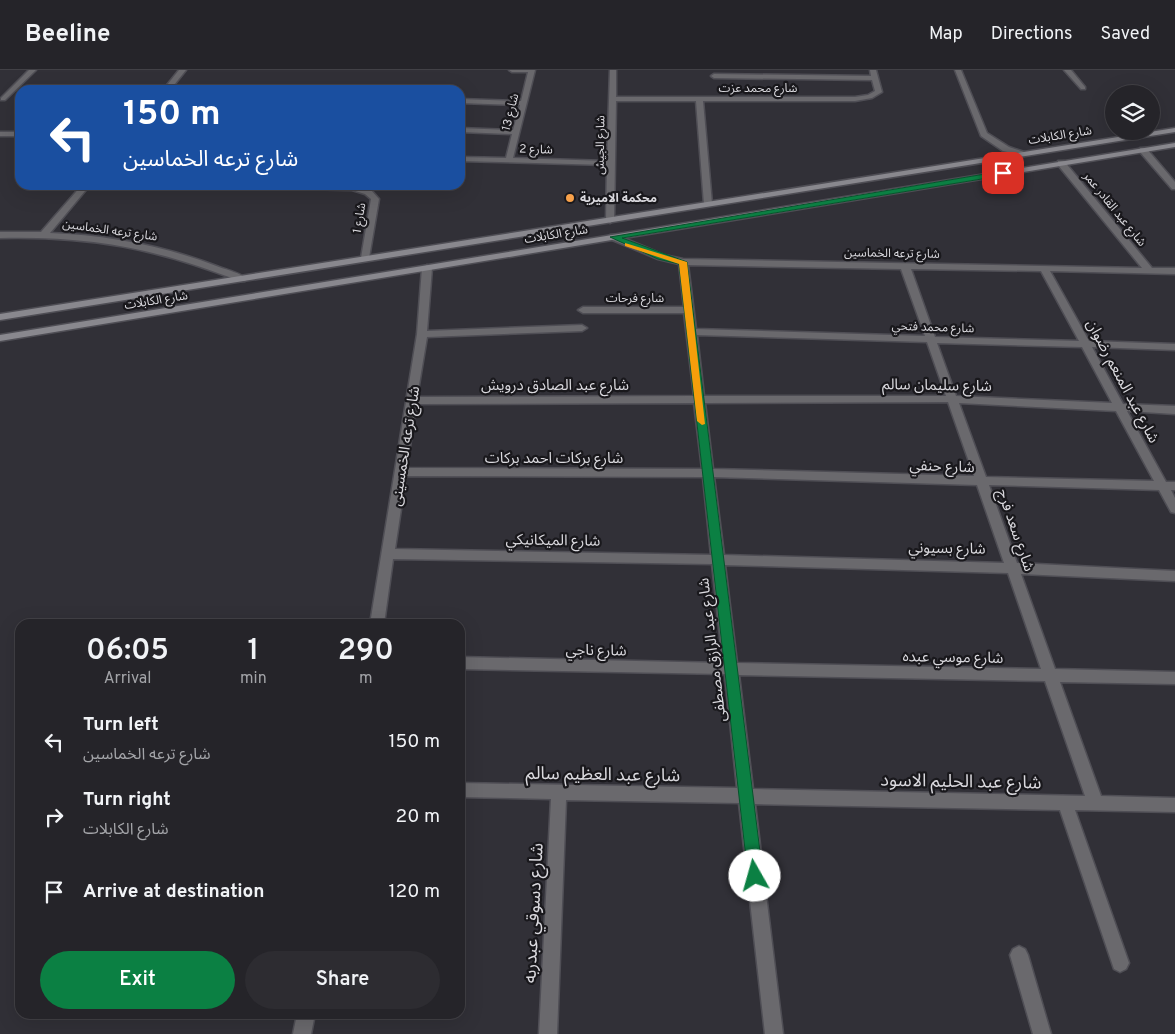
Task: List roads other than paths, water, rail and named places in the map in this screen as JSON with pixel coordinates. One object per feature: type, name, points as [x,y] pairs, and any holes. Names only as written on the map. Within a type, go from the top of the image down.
[{"type":"main road","name":"شارع الكابلات","points":[[0,317],[1175,130]]},
{"type":"main road","name":"شارع الكابلات","points":[[0,338],[1175,145]]},
{"type":"street","points":[[17,85],[34,70]]},
{"type":"street","points":[[170,85],[183,70]]},
{"type":"street","points":[[512,70],[532,70]]},
{"type":"street","name":"شارع 13","points":[[509,160],[532,70]]},
{"type":"street","name":"شارع الجيش","points":[[610,220],[613,70]]},
{"type":"street","points":[[714,76],[876,78],[872,70]]},
{"type":"street","points":[[958,70],[984,134],[1006,150],[1021,154]]},
{"type":"street","points":[[1067,70],[1083,88]]},
{"type":"street","name":"شارع محمد عزت","points":[[612,99],[856,99],[870,97],[879,92],[876,78]]},
{"type":"street","points":[[2,99],[15,87]]},
{"type":"street","points":[[2,99],[12,99]]},
{"type":"street","points":[[698,99],[708,204]]},
{"type":"street","points":[[465,101],[523,103]]},
{"type":"street","points":[[465,130],[516,132]]},
{"type":"street","points":[[0,134],[15,134]]},
{"type":"street","points":[[1143,150],[1175,187]]},
{"type":"street","name":"شارع 2","points":[[465,158],[610,163]]},
{"type":"street","name":"شارع عبد القادر عمر","points":[[1062,163],[1149,270]]},
{"type":"street","points":[[44,234],[82,190]]},
{"type":"street","name":"شارع 1","points":[[360,190],[368,192],[375,199],[365,258]]},
{"type":"street","name":"شارع ترعه الخماسين","points":[[0,235],[44,234],[83,236],[160,250],[206,264],[242,279]]},
{"type":"street","name":"شارع ترعه الخماسين","points":[[614,237],[661,257],[683,262],[1149,270],[1173,273]]},
{"type":"street","name":"شارع عبد الرازق مصطفى","points":[[683,262],[774,1034]]},
{"type":"street","name":"شارع سعد فرج","points":[[905,266],[1096,804]]},
{"type":"street","name":"شارع ترعه الخمسينى","points":[[378,619],[422,334],[427,268]]},
{"type":"street","name":"شارع عبد المنعم رضوان","points":[[1044,268],[1175,509]]},
{"type":"street","name":"شارع فرحات","points":[[583,310],[688,310]]},
{"type":"street","points":[[422,334],[582,328]]},
{"type":"street","name":"شارع محمد فتحي","points":[[691,332],[1175,347]]},
{"type":"street","name":"شارع سليمان سالم","points":[[699,399],[952,399],[1175,410]]},
{"type":"street","name":"شارع عبد الصادق درويش","points":[[412,401],[699,399]]},
{"type":"street","name":"شارع بركات احمد بركات","points":[[401,472],[708,473]]},
{"type":"street","name":"شارع حنفي","points":[[708,473],[1175,486]]},
{"type":"street","name":"شارع الميكانيكي","points":[[388,554],[718,558]]},
{"type":"street","name":"شارع بسيوني","points":[[718,558],[1011,566],[1175,576]]},
{"type":"street","name":"شارع ناجي","points":[[465,663],[731,669]]},
{"type":"street","name":"شارع موسي عبده","points":[[731,669],[1175,678]]},
{"type":"street","name":"شارع عبد العظيم سالم","points":[[465,790],[559,794],[746,797]]},
{"type":"street","name":"شارع دسوقي عبدربه","points":[[548,1034],[559,794]]},
{"type":"street","name":"شارع عبد الحليم الاسود","points":[[746,797],[1175,805]]},
{"type":"street","points":[[1065,803],[1120,963]]},
{"type":"street","points":[[1019,955],[1042,1034]]},
{"type":"street","points":[[302,1034],[305,1019]]},
{"type":"place","name":"محكمة الاميرية","points":[[570,198]]}]
